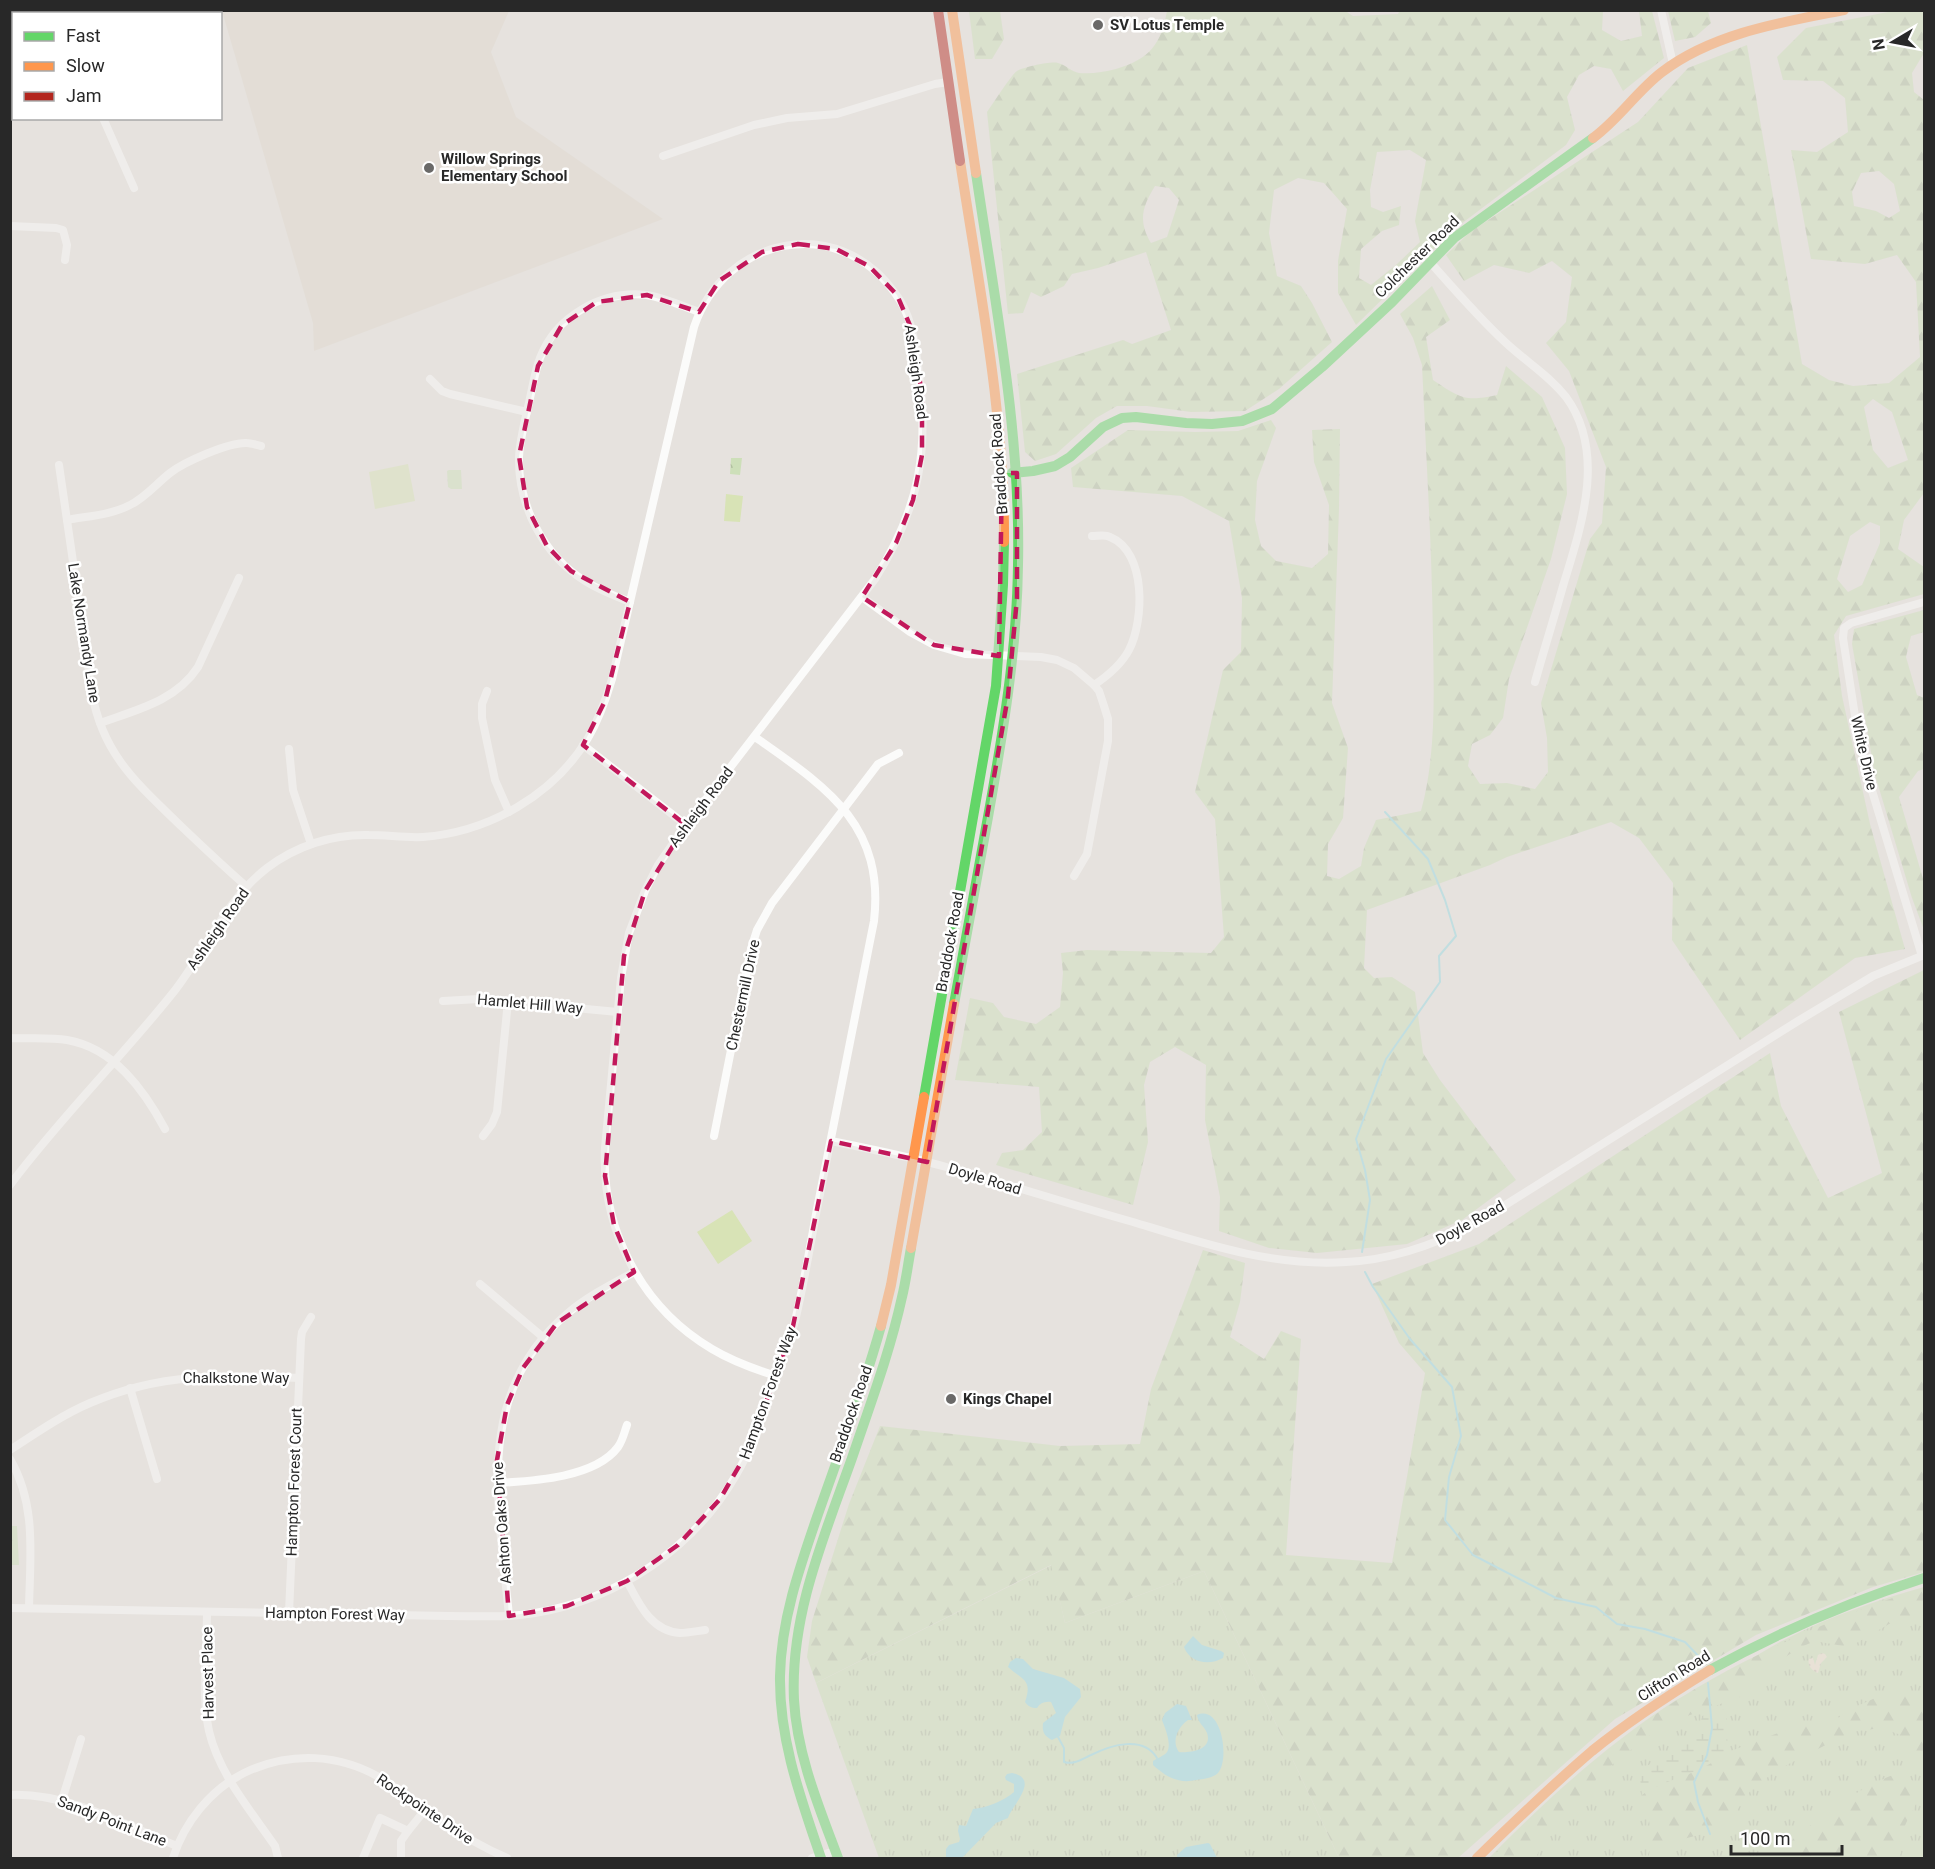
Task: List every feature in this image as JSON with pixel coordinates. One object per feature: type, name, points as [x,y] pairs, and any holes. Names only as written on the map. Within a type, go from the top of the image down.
[{"type":"main road","name":"Braddock Road","points":[[818,1858],[788,1754],[780,1703],[781,1647],[791,1592],[864,1384],[883,1319],[914,1159],[996,686],[999,656],[1004,551],[1002,473],[995,400],[938,10]]},
{"type":"main road","name":"Braddock Road","points":[[836,1855],[799,1739],[794,1700],[795,1650],[806,1589],[889,1350],[909,1263],[999,754],[1013,656],[1017,608],[1019,538],[1017,473],[1005,363],[952,10]]},
{"type":"main road","name":"Colchester Road","points":[[1002,473],[1051,468],[1064,462],[1103,427],[1122,418],[1136,417],[1212,424],[1242,421],[1263,414],[1280,403],[1322,367],[1392,302],[1466,228],[1607,128],[1651,81],[1673,64],[1699,51],[1740,36],[1797,20],[1844,11]]},
{"type":"main road","name":"Clifton Road","points":[[1477,1858],[1525,1811],[1595,1750],[1687,1684],[1762,1642],[1823,1614],[1924,1578]]},
{"type":"street","points":[[1661,10],[1673,64]]},
{"type":"street","points":[[663,156],[754,125],[787,118],[837,114],[934,84],[948,82]]},
{"type":"street","points":[[105,120],[134,188]]},
{"type":"street","points":[[10,226],[63,230],[67,245],[65,260]]},
{"type":"street","name":"Ashleigh Road","points":[[10,1185],[173,993],[246,886],[277,861],[311,844],[333,838],[354,835],[413,837],[444,834],[483,824],[509,812],[539,793],[557,777],[583,746],[605,701],[699,312],[710,292],[738,264],[767,250],[798,244],[822,246],[857,258],[883,278],[900,301],[912,330],[924,423],[917,486],[907,519],[888,558],[862,597],[686,825],[658,865],[637,909],[624,956],[605,1148],[608,1200],[614,1225],[634,1272],[660,1306],[694,1338],[731,1360],[776,1376]]},
{"type":"street","points":[[1430,262],[1495,333],[1540,371],[1564,395],[1581,428],[1588,474],[1586,500],[1579,533],[1534,682]]},
{"type":"street","points":[[630,602],[583,580],[558,559],[542,537],[527,507],[520,477],[520,443],[527,412],[538,366],[545,348],[562,325],[584,308],[610,297],[637,294],[657,297],[699,312]]},
{"type":"street","points":[[430,379],[442,391],[450,394],[527,412]]},
{"type":"street","points":[[67,520],[112,512],[128,506],[144,497],[173,470],[195,459],[233,445],[246,443],[261,446]]},
{"type":"street","name":"Lake Normandy Lane","points":[[59,465],[92,693],[99,723],[112,750],[130,775],[246,886]]},
{"type":"street","points":[[1092,536],[1109,536],[1124,548],[1133,563],[1140,589],[1138,622],[1130,648],[1117,668],[1094,685]]},
{"type":"street","points":[[99,723],[164,699],[190,678],[198,666],[239,578]]},
{"type":"street","points":[[862,597],[910,632],[934,645],[965,654],[1057,660],[1074,668],[1094,685],[1102,699],[1108,719],[1108,741],[1086,854],[1074,876]]},
{"type":"street","name":"White Drive","points":[[1923,955],[1870,784],[1857,729],[1843,638],[1844,628],[1851,624],[1924,602]]},
{"type":"street","points":[[487,691],[482,704],[482,718],[491,765],[509,812]]},
{"type":"street","name":"Hampton Forest Way","points":[[10,1608],[509,1616],[536,1613],[567,1606],[627,1581],[650,1567],[701,1523],[736,1475],[749,1449],[796,1318],[876,902],[875,875],[868,850],[855,823],[831,794],[755,736]]},
{"type":"street","points":[[583,746],[686,825]]},
{"type":"street","points":[[289,749],[293,790],[311,844]]},
{"type":"street","name":"Chestermill Drive","points":[[714,1136],[757,930],[772,903],[878,764],[899,753]]},
{"type":"street","name":"Doyle Road","points":[[831,1141],[927,1162],[1258,1257],[1294,1262],[1346,1262],[1403,1254],[1429,1246],[1475,1224],[1798,1021],[1873,976],[1923,955]]},
{"type":"street","name":"Hamlet Hill Way","points":[[443,1001],[465,998],[618,1012]]},
{"type":"street","points":[[483,1136],[492,1124],[496,1112],[508,1001]]},
{"type":"street","points":[[10,1038],[68,1040],[94,1049],[114,1063],[141,1090],[165,1129]]},
{"type":"street","name":"Ashton Oaks Drive","points":[[509,1616],[498,1483],[498,1444],[507,1405],[523,1368],[557,1323],[580,1304],[634,1272]]},
{"type":"street","points":[[480,1284],[544,1338]]},
{"type":"street","name":"Hampton Forest Court","points":[[288,1613],[301,1338],[304,1327],[311,1317]]},
{"type":"street","name":"Chalkstone Way","points":[[10,1450],[75,1410],[130,1388],[200,1376],[298,1378]]},
{"type":"street","points":[[130,1388],[157,1479]]},
{"type":"street","points":[[498,1483],[552,1478],[587,1468],[616,1449],[627,1425]]},
{"type":"street","points":[[10,1459],[21,1479],[29,1510],[29,1608]]},
{"type":"street","points":[[627,1581],[645,1612],[658,1625],[679,1633],[705,1630]]},
{"type":"street","name":"Harvest Place","points":[[207,1612],[207,1719],[214,1746],[230,1781],[275,1846],[278,1858]]},
{"type":"street","points":[[62,1800],[81,1739]]},
{"type":"street","name":"Rockpointe Drive","points":[[173,1858],[177,1846],[199,1810],[230,1781],[251,1770],[285,1760],[306,1758],[329,1759],[356,1766],[384,1779],[425,1810],[473,1841],[507,1858]]},
{"type":"street","name":"Sandy Point Lane","points":[[10,1795],[34,1795],[62,1800],[177,1846]]},
{"type":"street","points":[[401,1858],[401,1842],[425,1810]]},
{"type":"street","points":[[363,1858],[380,1818],[408,1831]]},
{"type":"street","points":[[818,1858],[836,1855]]},
{"type":"highlighted area","points":[[798,244],[836,249],[869,266],[897,295],[912,330],[922,395],[922,455],[913,500],[896,543],[862,597],[934,645],[999,656],[1002,473],[1017,473],[1017,598],[1008,696],[927,1162],[831,1141],[792,1331],[749,1449],[720,1499],[678,1545],[627,1581],[567,1606],[509,1616],[497,1460],[507,1405],[523,1368],[557,1323],[634,1272],[614,1225],[605,1176],[624,956],[645,891],[686,825],[583,745],[605,701],[630,602],[571,571],[547,546],[527,507],[519,456],[538,366],[562,325],[597,302],[647,295],[699,312],[719,281],[762,252]]},
{"type":"shaded area","name":"Willow Springs Elementary School","points":[[222,11],[509,11],[491,52],[516,117],[663,219],[314,351],[313,323]]},
{"type":"green space","points":[[1344,10],[1353,16],[1398,14],[1400,10],[1603,11],[1602,30],[1621,41],[1642,36],[1639,11],[1652,11],[1664,58],[1623,91],[1611,69],[1594,66],[1579,75],[1567,97],[1575,130],[1566,145],[1453,230],[1356,325],[1338,293],[1338,261],[1347,209],[1324,183],[1298,178],[1274,190],[1269,233],[1277,276],[1301,286],[1332,342],[1279,389],[1245,411],[1191,412],[1147,406],[1117,406],[1096,418],[1056,454],[1035,461],[1025,452],[1017,374],[1123,340],[1132,344],[1171,330],[1146,252],[1072,274],[1064,286],[1041,297],[1031,292],[1023,313],[1008,314],[987,112],[1020,69],[1055,63],[1076,72],[1093,73],[1116,69],[1137,60],[1152,49],[1157,41],[1167,11]],"holes":[[[1410,150],[1426,160],[1415,221],[1420,242],[1371,285],[1359,278],[1361,249],[1382,231],[1399,225],[1401,206],[1383,212],[1371,207],[1370,190],[1377,152]],[[1155,186],[1169,188],[1179,200],[1167,237],[1151,243],[1144,228],[1143,214]]]},
{"type":"green space","points":[[969,11],[1000,11],[1004,39],[992,59],[975,59]]},
{"type":"green space","points":[[1668,11],[1708,11],[1711,23],[1695,37],[1675,41]]},
{"type":"green space","points":[[1893,11],[1924,11],[1924,53],[1912,73],[1914,92],[1924,100],[1924,493],[1904,520],[1898,549],[1924,567],[1924,594],[1846,616],[1834,635],[1842,696],[1870,824],[1905,949],[1855,958],[1740,1040],[1672,940],[1673,883],[1639,838],[1611,822],[1507,857],[1367,910],[1364,968],[1374,978],[1392,977],[1415,992],[1423,1053],[1440,1080],[1516,1180],[1462,1220],[1407,1244],[1317,1253],[1269,1248],[1219,1231],[1220,1197],[1205,1120],[1206,1065],[1175,1047],[1150,1062],[1144,1085],[1148,1142],[1133,1205],[996,1165],[1002,1153],[1023,1150],[1042,1132],[1039,1087],[955,1080],[970,998],[993,1003],[1004,1017],[1036,1024],[1060,1007],[1063,973],[1061,953],[1087,950],[1211,953],[1224,937],[1215,819],[1195,792],[1223,670],[1241,652],[1242,598],[1229,521],[1182,496],[1073,487],[1071,468],[1128,430],[1238,431],[1271,420],[1276,428],[1257,481],[1255,520],[1261,546],[1276,561],[1312,568],[1328,554],[1329,505],[1314,462],[1312,430],[1340,429],[1332,703],[1348,748],[1343,818],[1328,844],[1327,876],[1339,879],[1361,866],[1364,848],[1376,820],[1421,811],[1426,790],[1432,747],[1434,704],[1430,536],[1422,365],[1413,338],[1400,314],[1432,286],[1450,320],[1426,337],[1433,380],[1463,397],[1477,398],[1497,395],[1506,366],[1542,397],[1565,448],[1567,494],[1551,559],[1509,679],[1503,718],[1490,735],[1472,744],[1468,766],[1480,784],[1507,783],[1535,789],[1548,772],[1547,738],[1541,703],[1590,539],[1602,523],[1606,467],[1569,371],[1546,343],[1566,322],[1572,277],[1552,261],[1529,273],[1494,265],[1464,281],[1446,255],[1470,232],[1638,122],[1688,68],[1747,45],[1802,364],[1829,380],[1853,386],[1889,383],[1920,357],[1916,282],[1897,255],[1865,264],[1811,259],[1791,150],[1817,152],[1848,132],[1845,98],[1823,81],[1783,80],[1777,57],[1806,28]],"holes":[[[1879,171],[1894,184],[1900,211],[1889,218],[1876,211],[1854,206],[1852,192],[1861,173]],[[1873,399],[1892,412],[1908,460],[1888,468],[1873,450],[1864,407]],[[1870,522],[1880,526],[1880,543],[1862,585],[1848,592],[1837,579],[1850,536]]]},
{"type":"green space","points":[[731,458],[742,458],[740,475],[730,474]]},
{"type":"green space","points":[[408,464],[415,501],[375,509],[369,472]]},
{"type":"green space","points":[[461,470],[462,489],[448,487],[447,471]]},
{"type":"green space","points":[[726,494],[743,496],[740,522],[724,521]]},
{"type":"green space","points":[[1924,610],[1924,632],[1911,636],[1906,657],[1917,695],[1924,698],[1924,769],[1918,771],[1899,797],[1924,882],[1924,930],[1875,775],[1852,644],[1854,629]]},
{"type":"green space","points":[[1924,970],[1924,1572],[1873,1587],[1756,1635],[1615,1719],[1458,1858],[1339,1858],[1204,1571],[1065,1623],[1051,1565],[816,1683],[807,1657],[812,1621],[849,1504],[880,1426],[1060,1446],[1140,1444],[1151,1389],[1203,1250],[1245,1263],[1240,1302],[1230,1337],[1264,1359],[1281,1331],[1301,1339],[1286,1555],[1392,1563],[1425,1373],[1399,1343],[1372,1284],[1479,1244],[1770,1053],[1781,1106],[1828,1198],[1882,1173],[1839,1012]]},
{"type":"green space","points":[[732,1210],[752,1241],[718,1264],[697,1232]]},
{"type":"green space","points":[[11,1526],[17,1526],[19,1565],[11,1565]]},
{"type":"green space","points":[[1052,1565],[1065,1623],[1204,1571],[1339,1858],[879,1858],[816,1683]]},
{"type":"green space","points":[[1924,1587],[1924,1858],[1489,1858],[1576,1775],[1623,1737],[1673,1702],[1710,1684],[1804,1630],[1855,1609]]},
{"type":"green space","points":[[1924,1588],[1924,1614],[1917,1620],[1889,1624],[1853,1645],[1843,1646],[1815,1641],[1801,1647],[1753,1680],[1740,1697],[1676,1720],[1650,1735],[1603,1772],[1585,1790],[1571,1818],[1544,1840],[1536,1858],[1491,1858],[1585,1770],[1645,1722],[1680,1698],[1735,1666],[1808,1632],[1874,1605]]},
{"type":"green space","points":[[1924,1693],[1924,1770],[1909,1758],[1901,1735],[1881,1728],[1851,1732],[1777,1770],[1751,1790],[1728,1823],[1706,1833],[1676,1841],[1649,1858],[1649,1822],[1640,1803],[1642,1795],[1651,1787],[1697,1771],[1723,1754],[1794,1727],[1833,1723],[1846,1711],[1882,1695]]},
{"type":"green space","points":[[1728,1708],[1727,1746],[1722,1754],[1714,1762],[1642,1795],[1640,1777],[1644,1767],[1662,1759],[1672,1749],[1683,1743],[1700,1726],[1702,1716]]},
{"type":"green space","points":[[1896,1774],[1907,1777],[1921,1787],[1919,1797],[1901,1837],[1902,1858],[1779,1858],[1799,1832],[1862,1790]]},
{"type":"sand","points":[[1822,1653],[1827,1657],[1821,1663],[1818,1673],[1810,1667],[1809,1659],[1813,1658],[1815,1665],[1818,1655]]},
{"type":"water","points":[[1193,1636],[1202,1645],[1224,1653],[1223,1658],[1212,1662],[1195,1660],[1184,1647]]},
{"type":"water","points":[[1016,1658],[1023,1659],[1033,1669],[1064,1678],[1080,1689],[1081,1697],[1065,1717],[1060,1736],[1052,1740],[1044,1733],[1043,1723],[1056,1713],[1051,1702],[1033,1708],[1025,1702],[1027,1684],[1008,1667],[1010,1662]]},
{"type":"water","points":[[1177,1704],[1186,1706],[1192,1720],[1184,1723],[1179,1730],[1176,1743],[1179,1752],[1194,1751],[1204,1747],[1207,1743],[1207,1733],[1197,1715],[1206,1714],[1218,1725],[1223,1757],[1222,1766],[1213,1776],[1190,1781],[1178,1780],[1153,1765],[1153,1761],[1166,1753],[1169,1745],[1162,1720],[1165,1713]]},
{"type":"water","points":[[1012,1773],[1020,1776],[1025,1786],[1008,1818],[996,1823],[962,1858],[946,1858],[946,1849],[949,1845],[959,1842],[959,1825],[966,1826],[973,1809],[995,1804],[1014,1792],[1014,1784],[1005,1777]]},
{"type":"water","points":[[1208,1843],[1217,1858],[1177,1858],[1177,1855],[1186,1847]]},
{"type":"waterway","points":[[1362,1252],[1370,1200],[1365,1170],[1356,1139],[1386,1059],[1440,982],[1439,956],[1456,936],[1445,900],[1428,859],[1385,812]]},
{"type":"waterway","points":[[1365,1272],[1410,1339],[1452,1387],[1461,1436],[1449,1477],[1445,1520],[1473,1555],[1556,1598],[1596,1607],[1617,1624],[1645,1629],[1685,1642],[1704,1662]]},
{"type":"waterway","points":[[1708,1683],[1712,1728],[1707,1755],[1694,1782],[1698,1802],[1710,1834]]},
{"type":"waterway","points":[[1058,1737],[1064,1748],[1064,1762],[1068,1763],[1117,1745],[1126,1744],[1144,1746],[1157,1758]]},
{"type":"traffic: fast","points":[[1012,473],[1055,466],[1070,457],[1103,427],[1122,418],[1136,417],[1212,424],[1242,421],[1272,409],[1322,367],[1392,302],[1454,238],[1593,138]]},
{"type":"traffic: fast","points":[[954,1004],[1004,723],[1015,628],[1018,565],[1018,516],[1011,417],[976,173]]},
{"type":"traffic: fast","points":[[924,1097],[996,686],[1004,542]]},
{"type":"traffic: fast","points":[[838,1858],[810,1781],[799,1741],[794,1700],[797,1637],[820,1547],[892,1338],[911,1248]]},
{"type":"traffic: fast","points":[[821,1858],[787,1746],[781,1700],[781,1656],[787,1615],[798,1576],[859,1398],[881,1326]]},
{"type":"traffic: fast","points":[[1710,1670],[1815,1619],[1924,1578]]},
{"type":"traffic: slow","points":[[952,10],[976,173]]},
{"type":"traffic: slow","points":[[1593,138],[1662,72],[1703,48],[1749,31],[1844,10]]},
{"type":"traffic: slow","points":[[960,161],[996,399],[1004,542]]},
{"type":"traffic: slow","points":[[911,1248],[954,1004]]},
{"type":"traffic: slow","points":[[881,1326],[891,1285],[924,1097]]},
{"type":"traffic: slow","points":[[1477,1858],[1592,1751],[1649,1709],[1710,1670]]},
{"type":"traffic: jam","points":[[938,10],[960,161]]},
{"type":"place","name":"SV Lotus Temple","points":[[1098,25]]},
{"type":"place","name":"Willow Springs Elementary School","points":[[429,168]]},
{"type":"place","name":"Kings Chapel","points":[[951,1399]]}]
